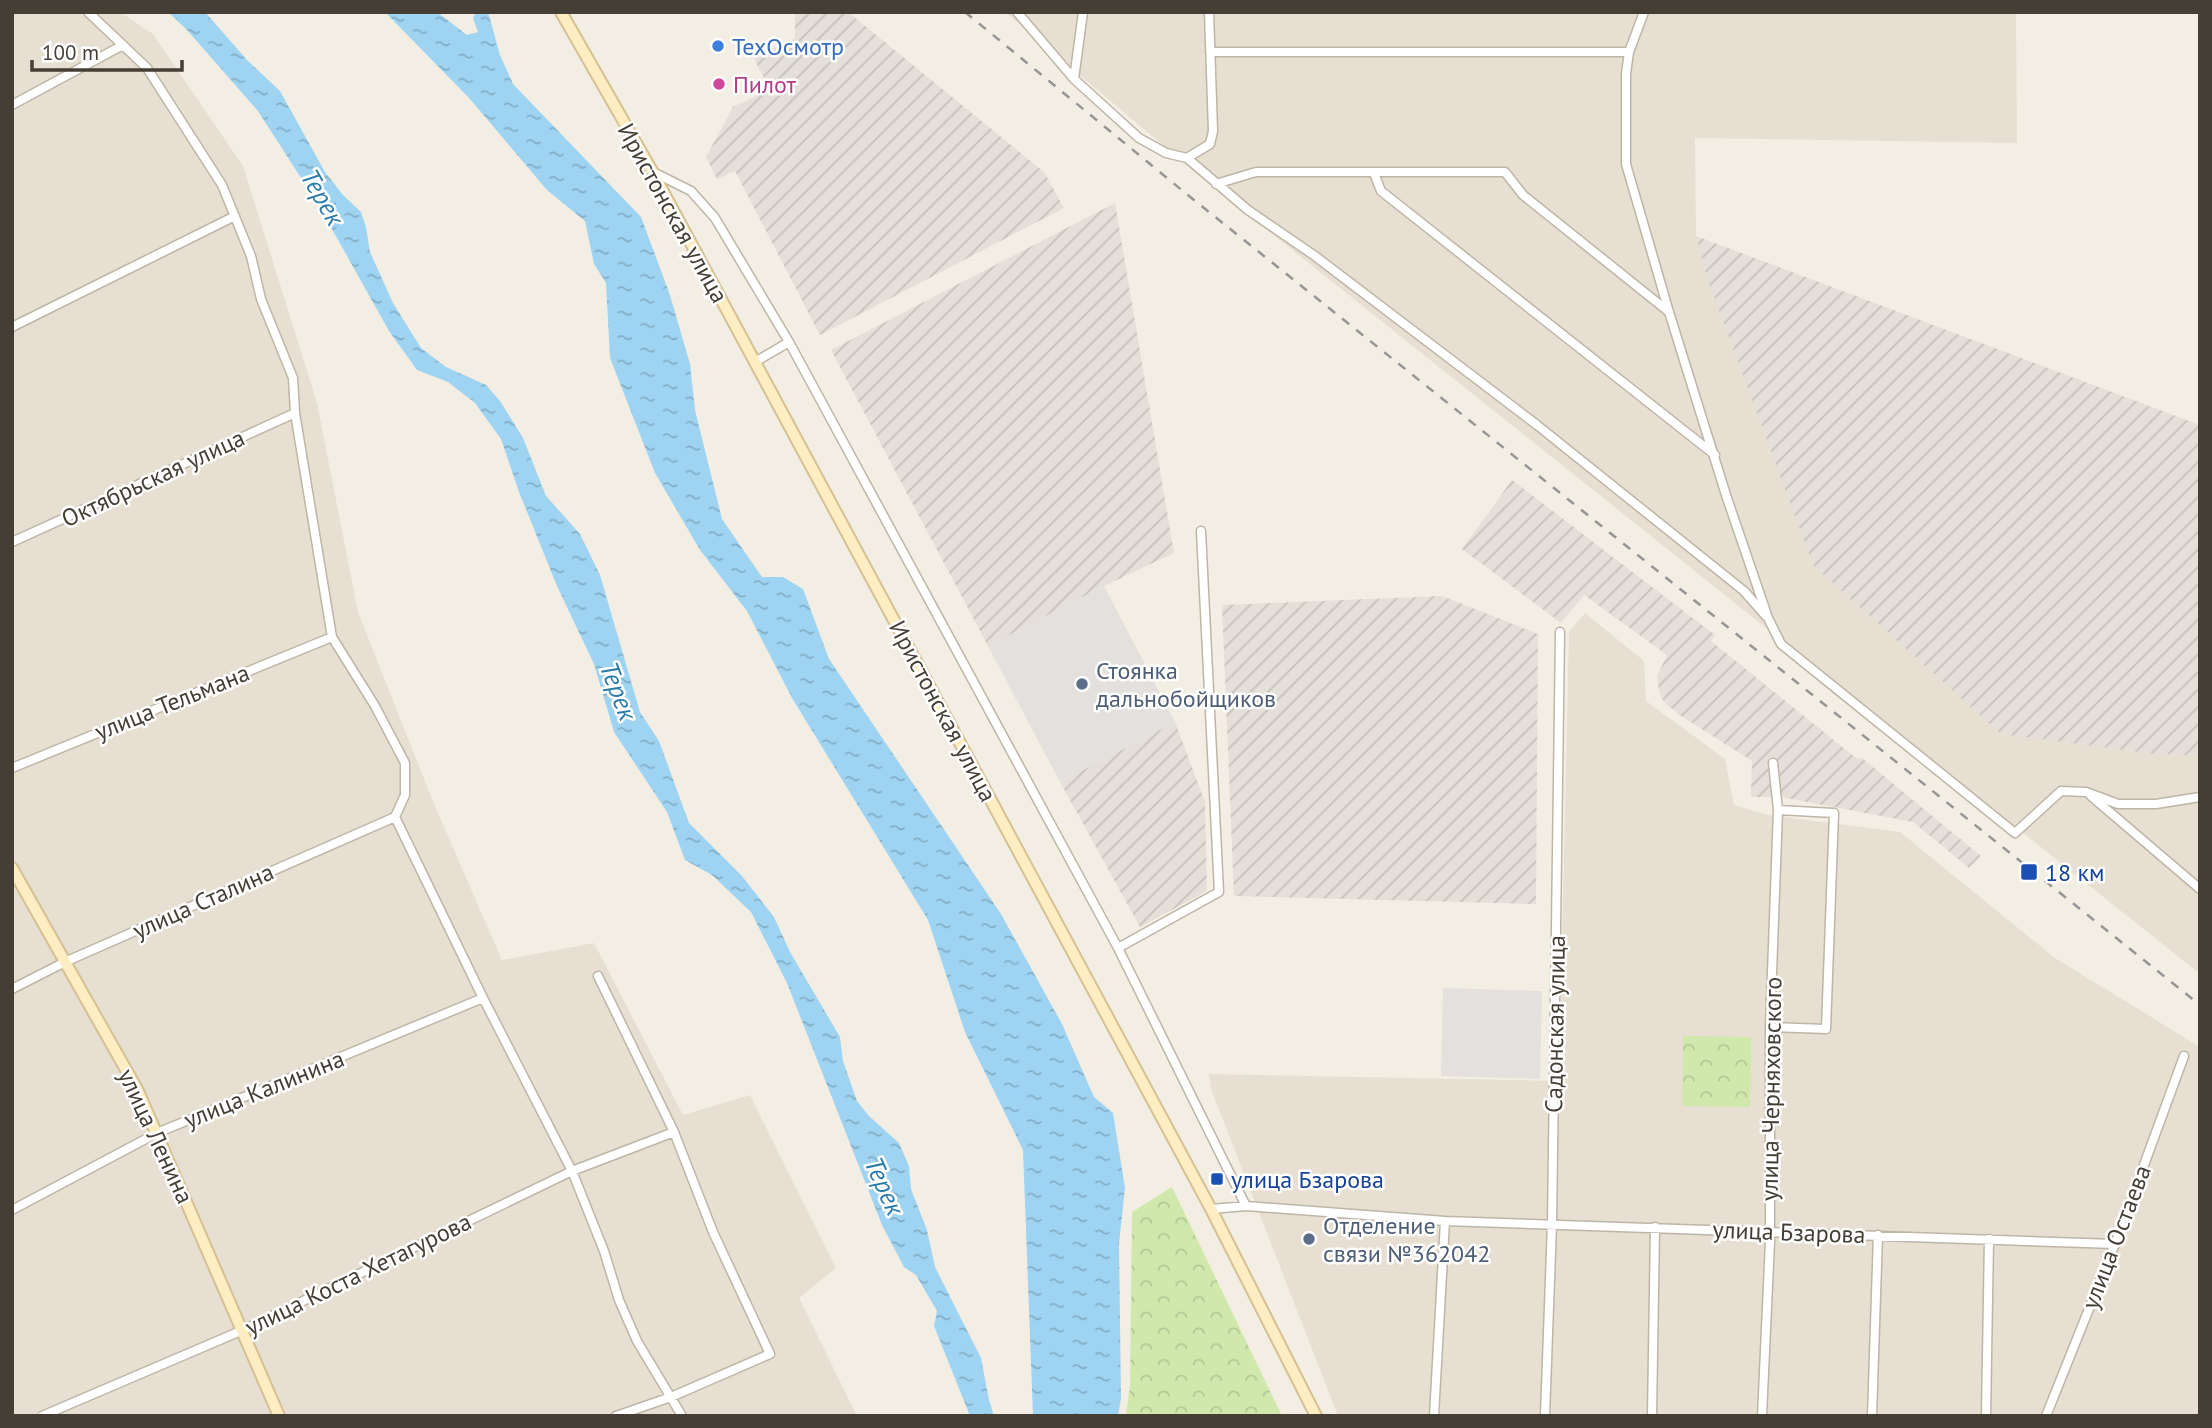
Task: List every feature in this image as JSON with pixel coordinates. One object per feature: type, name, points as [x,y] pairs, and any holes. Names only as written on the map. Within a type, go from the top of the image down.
[{"type":"main road","name":"Иристонская улица","points":[[561,12],[652,172],[1211,1209],[1316,1416]]},
{"type":"main road","name":"улица Ленина","points":[[12,868],[67,961],[138,1091],[279,1416]]},
{"type":"street","points":[[88,12],[147,68],[222,185],[251,257],[261,299],[293,378],[295,413],[332,637],[375,706],[405,763],[405,795],[395,817],[483,998],[572,1171],[604,1251],[619,1300],[637,1341],[682,1416]]},
{"type":"street","points":[[1017,12],[1074,79],[1139,138],[1166,153],[1187,159],[1248,210],[1315,256],[1537,425],[1744,591],[1768,618]]},
{"type":"street","points":[[1027,22],[1028,12]]},
{"type":"street","points":[[1074,79],[1083,12]]},
{"type":"street","points":[[1187,159],[1210,144],[1213,131],[1209,12]]},
{"type":"street","points":[[1644,12],[1629,52],[1626,74],[1626,164],[1669,312],[1715,455],[1768,618],[1781,644],[2015,834],[2061,792],[2086,792],[2118,804],[2156,804],[2200,797]]},
{"type":"street","points":[[12,105],[123,44]]},
{"type":"street","points":[[1210,52],[1629,52]]},
{"type":"street","points":[[652,172],[691,191],[715,218],[789,342],[1118,948],[1246,1206]]},
{"type":"street","points":[[1216,184],[1256,172],[1505,172],[1523,195],[1669,312]]},
{"type":"street","points":[[1374,173],[1381,191],[1715,455]]},
{"type":"street","points":[[12,327],[235,216]]},
{"type":"street","points":[[755,362],[789,342]]},
{"type":"street","name":"Октябрьская улица","points":[[12,542],[295,413]]},
{"type":"street","points":[[1118,948],[1219,892],[1201,531]]},
{"type":"street","name":"Садонская улица","points":[[1545,1416],[1552,1224],[1560,632]]},
{"type":"street","name":"улица Тельмана","points":[[12,768],[332,637]]},
{"type":"street","name":"улица Черняховского","points":[[1762,1416],[1770,1242],[1770,1027],[1778,810],[1773,763]]},
{"type":"street","points":[[2086,792],[2200,890]]},
{"type":"street","points":[[1770,1027],[1826,1029],[1827,1017],[1834,813],[1778,810]]},
{"type":"street","name":"улица Сталина","points":[[12,989],[67,961],[395,817]]},
{"type":"street","points":[[598,976],[674,1132],[713,1232],[770,1353],[671,1397],[616,1416]]},
{"type":"street","name":"улица Калинина","points":[[12,1210],[157,1133],[483,998]]},
{"type":"street","name":"улица Остаева","points":[[2046,1416],[2115,1244],[2183,1056]]},
{"type":"street","name":"улица Коста Хетагурова","points":[[42,1416],[243,1330],[572,1171],[674,1132]]},
{"type":"street","name":"улица Бзарова","points":[[1211,1209],[1246,1206],[1445,1221],[2115,1244]]},
{"type":"street","points":[[1434,1416],[1445,1221]]},
{"type":"street","points":[[1652,1416],[1655,1227]]},
{"type":"street","points":[[1872,1416],[1878,1235]]},
{"type":"street","points":[[1986,1416],[1989,1239]]},
{"type":"shaded area","points":[[12,12],[120,12],[153,34],[243,166],[317,403],[358,612],[434,804],[502,960],[594,943],[683,1115],[750,1095],[836,1268],[799,1298],[857,1416],[12,1416]]},
{"type":"shaded area","points":[[795,12],[848,12],[1044,172],[1064,208],[820,335],[735,171],[717,179],[706,157],[733,107],[770,89],[754,59],[795,38]]},
{"type":"shaded area","points":[[1005,12],[2016,12],[2017,143],[1695,138],[1696,236],[1706,275],[2001,734],[2154,754],[2200,755],[2200,974],[1197,174]]},
{"type":"shaded area","points":[[1115,203],[1174,553],[988,646],[831,350]]},
{"type":"shaded area","points":[[1696,236],[2200,425],[2200,755],[2154,754],[2001,734],[1813,565],[1706,275]]},
{"type":"shaded area","points":[[1512,480],[1715,635],[1711,641],[1856,758],[1862,758],[1981,856],[1969,868],[1913,822],[1781,797],[1751,797],[1752,761],[1678,714],[1664,702],[1659,692],[1657,676],[1667,655],[1584,595],[1561,623],[1462,549]]},
{"type":"shaded area","name":"Стоянка дальнобойщиков","points":[[1104,586],[1175,722],[1060,782],[988,646]]},
{"type":"shaded area","points":[[1442,596],[1538,634],[1536,904],[1234,896],[1222,605]]},
{"type":"shaded area","points":[[1585,613],[1644,661],[1646,701],[1725,759],[1734,805],[1768,815],[1900,832],[2055,958],[2200,1047],[2200,1416],[1338,1416],[1211,1089],[1209,1074],[1559,1081],[1569,632]]},
{"type":"shaded area","points":[[1175,722],[1205,802],[1207,891],[1140,927],[1060,782]]},
{"type":"shaded area","points":[[1443,988],[1542,991],[1540,1079],[1441,1076]]},
{"type":"green space","points":[[1683,1036],[1751,1037],[1750,1107],[1682,1106]]},
{"type":"green space","points":[[1172,1187],[1282,1416],[1126,1416],[1130,1385],[1132,1212]]},
{"type":"water","name":"Терек","points":[[168,12],[205,12],[247,60],[280,91],[325,172],[361,212],[370,252],[393,303],[421,348],[446,367],[486,385],[500,401],[523,438],[546,496],[580,534],[600,575],[640,712],[659,741],[689,823],[742,876],[774,917],[790,952],[840,1037],[843,1061],[857,1101],[869,1116],[899,1143],[909,1166],[911,1189],[927,1230],[935,1267],[981,1358],[994,1416],[970,1416],[934,1326],[937,1311],[916,1275],[904,1267],[882,1225],[787,983],[751,912],[712,875],[685,860],[667,812],[614,732],[594,664],[557,586],[501,439],[475,403],[448,382],[417,370],[389,331],[319,206],[258,111]]},
{"type":"water","points":[[385,12],[437,12],[467,35],[478,32],[473,18],[476,12],[488,12],[500,55],[513,84],[641,217],[670,295],[690,364],[695,410],[722,519],[762,577],[783,577],[803,589],[829,659],[1001,914],[1062,1024],[1094,1097],[1113,1113],[1125,1188],[1119,1244],[1121,1398],[1118,1416],[1033,1416],[1023,1150],[965,1032],[928,920],[792,698],[747,611],[700,550],[655,473],[610,358],[606,283],[594,264],[585,221],[547,190],[470,99]]},
{"type":"railway","points":[[965,12],[1189,196],[2200,1005]]},
{"type":"place","name":"ТехОсмотр","points":[[718,46]]},
{"type":"place","name":"Пилот","points":[[719,84]]},
{"type":"place","name":"Стоянка дальнобойщиков","points":[[1082,684]]},
{"type":"place","name":"18 км","points":[[2029,872]]},
{"type":"place","name":"улица Бзарова","points":[[1217,1179]]},
{"type":"place","name":"Отделение связи №362042","points":[[1309,1239]]}]
